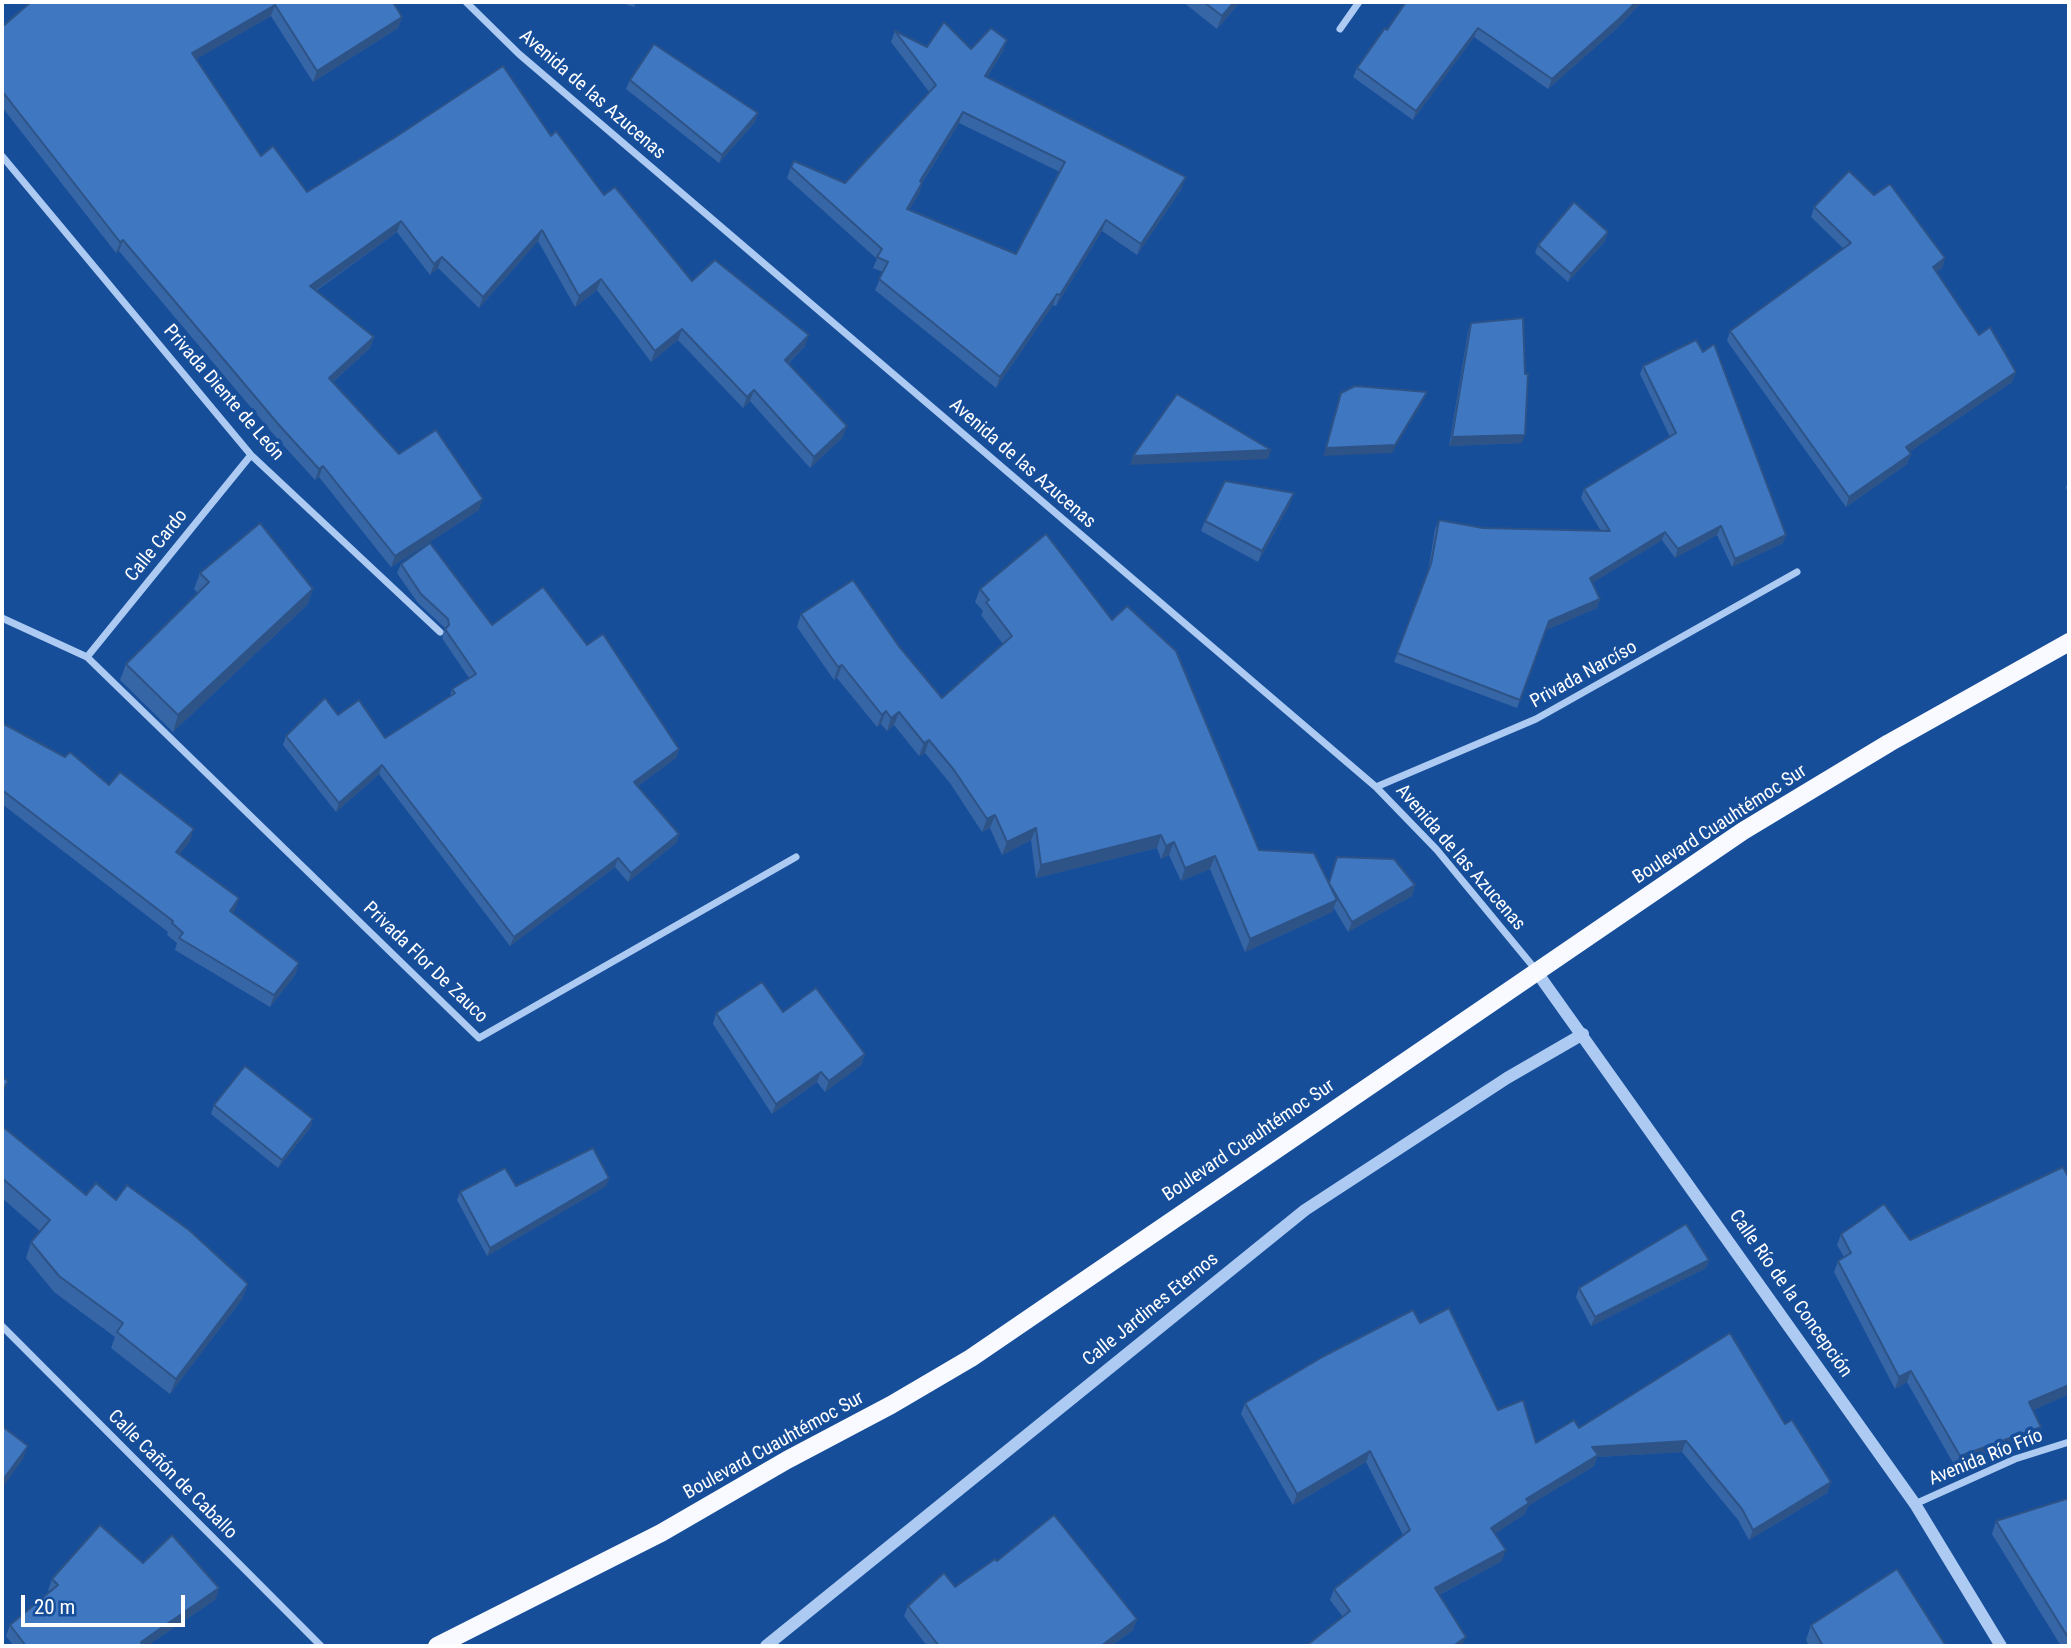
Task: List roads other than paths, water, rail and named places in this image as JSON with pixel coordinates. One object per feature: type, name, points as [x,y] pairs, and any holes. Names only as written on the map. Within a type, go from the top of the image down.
[{"type":"main road","name":"Boulevard Cuauhtémoc Sur","points":[[437,1646],[661,1533],[971,1358],[1743,831],[1889,743],[2069,642]]},
{"type":"street","name":"Avenida de las Azucenas","points":[[466,2],[519,54],[1376,787],[1437,850],[1536,971]]},
{"type":"street","points":[[1340,29],[1359,2]]},
{"type":"street","name":"Privada Diente de León","points":[[2,156],[251,455],[440,632]]},
{"type":"street","name":"Calle Cardo","points":[[87,657],[251,455]]},
{"type":"street","name":"Privada Narcíso","points":[[1376,787],[1535,719],[1797,572]]},
{"type":"street","points":[[2,618],[87,657]]},
{"type":"street","name":"Privada Flor De Zauco","points":[[87,657],[479,1038],[796,857]]},
{"type":"street","name":"Calle Río de la Concepción","points":[[1536,971],[1915,1504],[2001,1646]]},
{"type":"street","name":"Calle Jardines Eternos","points":[[766,1646],[1305,1210],[1507,1078],[1583,1034]]},
{"type":"street","name":"Calle Cañón de Caballo","points":[[2,1326],[321,1646]]},
{"type":"street","name":"Avenida Río Frío","points":[[1915,1504],[2015,1459],[2069,1442]]}]
